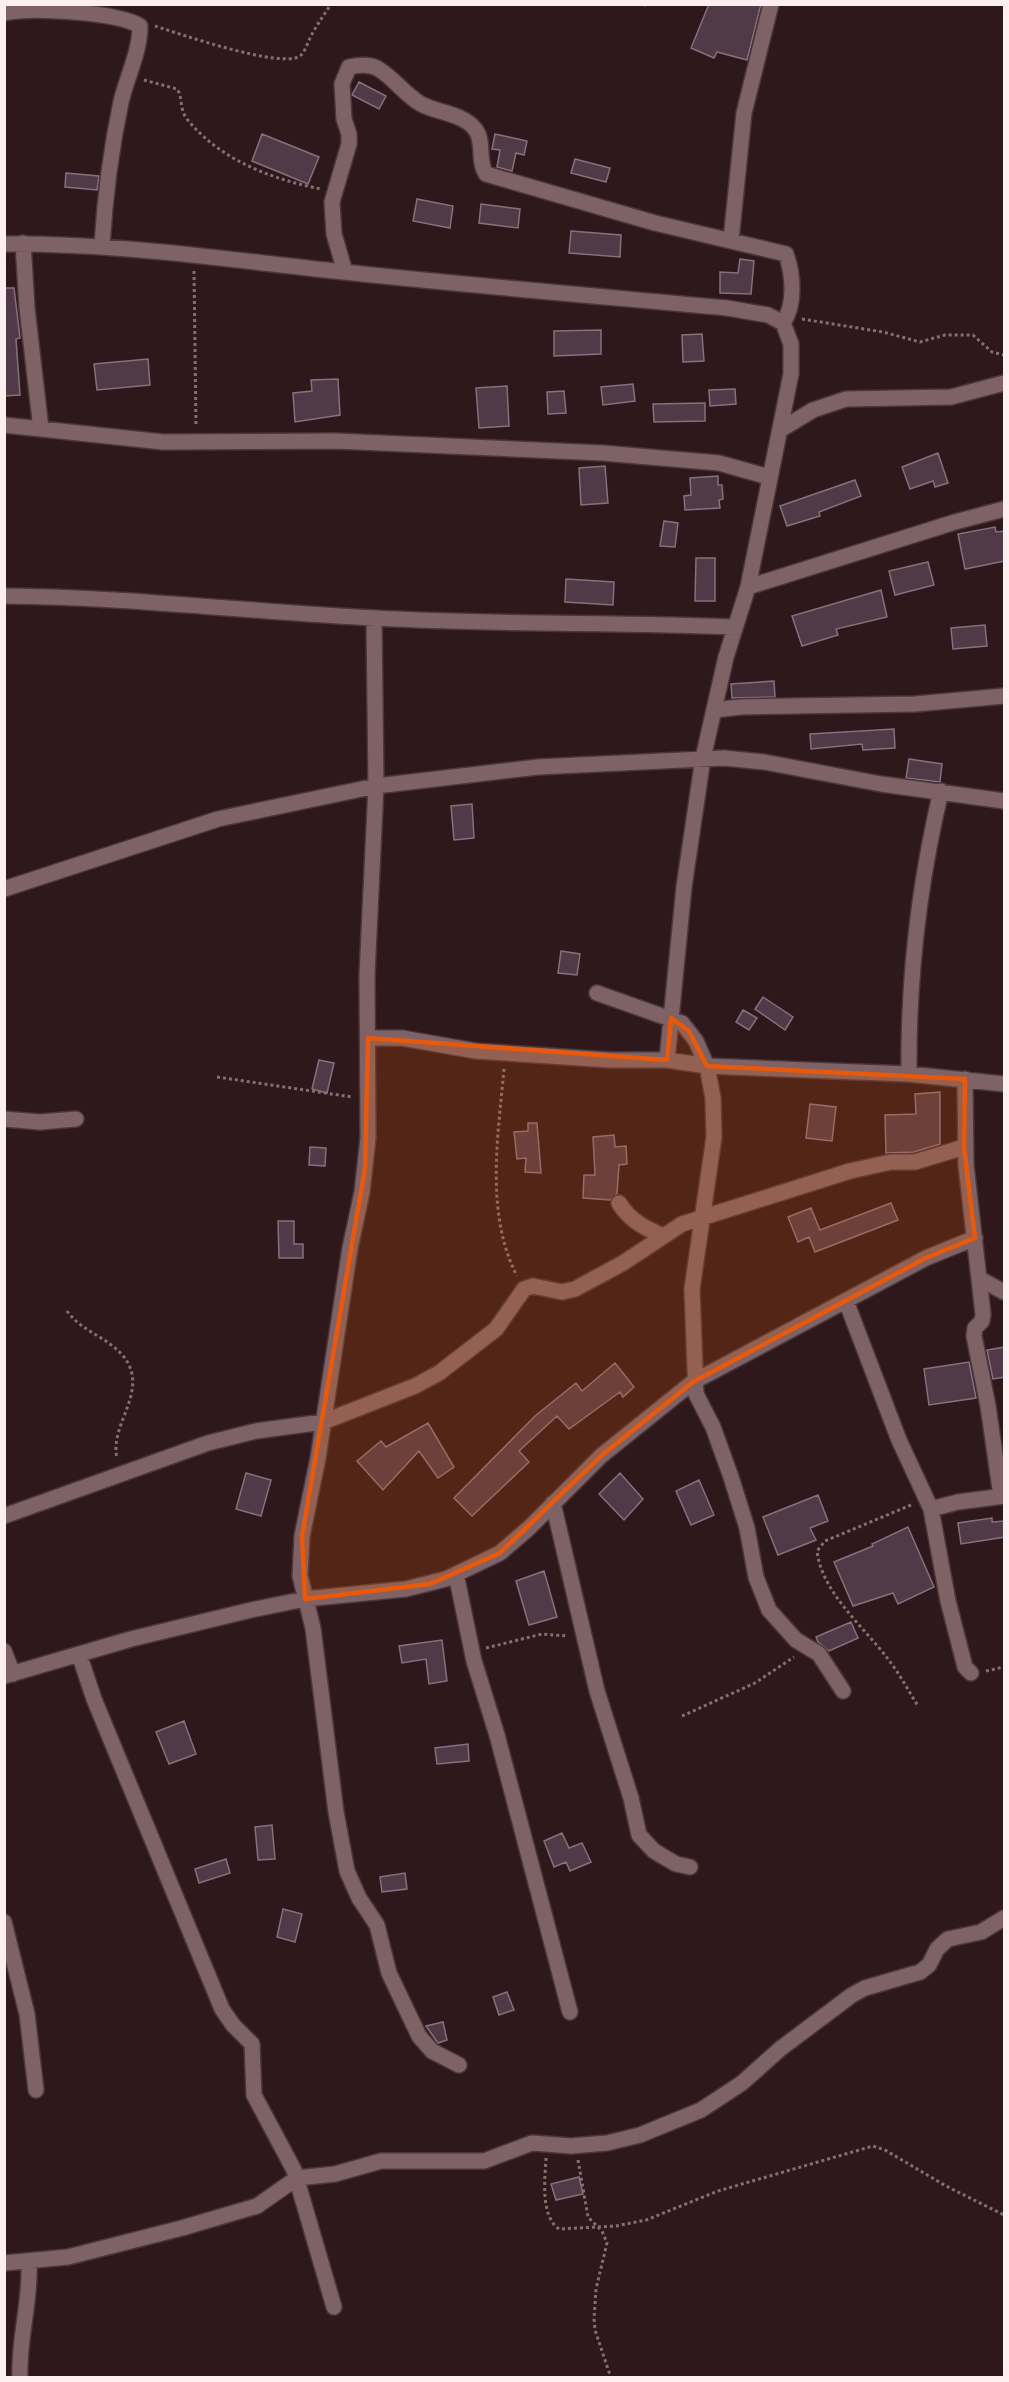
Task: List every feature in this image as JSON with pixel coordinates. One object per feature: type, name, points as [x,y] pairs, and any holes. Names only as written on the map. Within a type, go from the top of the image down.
[{"type":"street","points":[[731,240],[744,114],[771,4]]},
{"type":"street","points":[[4,13],[51,10],[107,17],[140,25],[135,57],[128,77],[110,164],[102,245]]},
{"type":"street","points":[[345,272],[334,234],[332,216],[334,191],[349,144],[342,109],[343,78],[349,67],[365,65],[376,68],[418,102],[459,118],[474,128],[479,139],[480,163],[486,174],[656,224],[786,254],[791,290],[786,319],[792,362],[748,586],[735,627],[703,758],[684,887],[667,1060]]},
{"type":"street","points":[[23,243],[27,308],[41,429]]},
{"type":"street","points":[[4,244],[102,245],[345,272],[727,308],[786,319]]},
{"type":"street","points":[[780,430],[813,410],[846,399],[951,397],[1005,383]]},
{"type":"street","points":[[4,426],[163,442],[336,441],[603,453],[719,463],[769,477]]},
{"type":"street","points":[[748,586],[955,522],[1005,509]]},
{"type":"street","points":[[4,596],[91,598],[240,611],[464,623],[735,627]]},
{"type":"street","points":[[374,618],[376,786],[367,942],[368,1138],[362,1192],[348,1259],[323,1422],[302,1536],[300,1576],[316,1650],[336,1812],[347,1871],[359,1898],[377,1924],[389,1973],[414,2027],[432,2051],[459,2065]]},
{"type":"street","points":[[715,710],[740,707],[915,704],[1005,696]]},
{"type":"street","points":[[4,889],[108,856],[197,824],[376,786],[586,763],[647,763],[703,758],[765,762],[881,784],[1005,801]]},
{"type":"street","points":[[909,1074],[911,978],[916,929],[941,791]]},
{"type":"street","points":[[597,993],[682,1023],[689,1031],[707,1066],[713,1098],[714,1137],[692,1288],[693,1382],[696,1394],[713,1427],[731,1477],[747,1527],[756,1577],[766,1605],[778,1623],[819,1654],[843,1690]]},
{"type":"street","points":[[368,1038],[402,1038],[476,1051],[610,1060],[667,1060],[707,1066],[909,1074],[1005,1084]]},
{"type":"street","points":[[929,1505],[1003,1496],[975,1335],[975,1328],[983,1319],[964,1146],[965,1079]]},
{"type":"street","points":[[4,1119],[40,1122],[76,1119]]},
{"type":"street","points":[[4,1516],[231,1437],[323,1422],[415,1386],[439,1373],[502,1324],[515,1299],[524,1289],[533,1286],[562,1292],[575,1289],[623,1263],[682,1224],[850,1171],[891,1162],[915,1162],[964,1146]]},
{"type":"street","points":[[619,1203],[627,1215],[640,1225],[663,1236]]},
{"type":"street","points":[[4,1651],[9,1675],[79,1654],[251,1610],[304,1599],[406,1589],[430,1584],[456,1574],[500,1553],[601,1455],[693,1382],[926,1258],[975,1238]]},
{"type":"street","points":[[980,1280],[1005,1292]]},
{"type":"street","points":[[846,1301],[891,1422],[929,1505],[948,1601],[964,1666],[970,1673]]},
{"type":"street","points":[[553,1503],[601,1706],[631,1798],[639,1835],[654,1851],[676,1864],[690,1867]]},
{"type":"street","points":[[456,1574],[470,1647],[497,1735],[570,2012]]},
{"type":"street","points":[[79,1654],[94,1699],[222,2009],[232,2025],[252,2044],[254,2095],[279,2138],[297,2178],[334,2307]]},
{"type":"street","points":[[4,2263],[29,2263],[68,2257],[224,2217],[257,2206],[297,2178],[319,2177],[391,2160],[484,2161],[501,2157],[524,2145],[576,2146],[607,2143],[640,2135],[701,2109],[754,2074],[780,2049],[852,1995],[865,1988],[920,1972],[929,1965],[937,1949],[948,1939],[981,1932],[1005,1918]]},
{"type":"street","points":[[4,1922],[27,2014],[36,2090]]},
{"type":"street","points":[[20,2378],[19,2354],[28,2307],[29,2263]]},
{"type":"path","points":[[140,25],[153,25],[245,53],[285,60],[294,59],[304,53],[312,32],[331,4]]},
{"type":"path","points":[[128,77],[177,88],[186,118],[237,162],[288,182],[334,191]]},
{"type":"path","points":[[192,255],[197,338],[196,442]]},
{"type":"path","points":[[786,319],[883,332],[920,342],[945,335],[973,335],[992,352],[1005,355]]},
{"type":"path","points":[[505,1053],[497,1138],[498,1209],[512,1262],[524,1289]]},
{"type":"path","points":[[217,1077],[369,1099]]},
{"type":"path","points":[[67,1311],[81,1328],[103,1340],[123,1356],[132,1372],[131,1398],[115,1442],[123,1474]]},
{"type":"path","points":[[918,1706],[889,1660],[830,1587],[817,1551],[825,1541],[860,1524],[929,1505]]},
{"type":"path","points":[[470,1647],[491,1647],[542,1634],[559,1634],[586,1644]]},
{"type":"path","points":[[682,1716],[755,1683],[808,1647]]},
{"type":"path","points":[[545,2144],[545,2191],[554,2226],[559,2229],[598,2227],[646,2220],[718,2191],[873,2146],[885,2150],[946,2186],[1005,2215]]},
{"type":"path","points":[[576,2146],[587,2215],[604,2234],[607,2248],[597,2289],[594,2319],[611,2378]]},
{"type":"highlighted area","points":[[671,1018],[689,1031],[707,1066],[965,1079],[964,1147],[975,1238],[926,1258],[693,1382],[601,1456],[500,1553],[430,1584],[305,1599],[302,1536],[365,1168],[368,1038],[667,1060]]},
{"type":"building","points":[[709,4],[761,4],[747,60],[717,52],[714,58],[691,48]]},
{"type":"building","points":[[359,82],[386,96],[379,109],[352,95]]},
{"type":"building","points":[[262,134],[319,157],[308,184],[252,161]]},
{"type":"building","points":[[495,134],[527,141],[524,155],[516,153],[512,171],[497,167],[500,150],[492,149]]},
{"type":"building","points":[[575,159],[610,168],[606,182],[571,173]]},
{"type":"building","points":[[66,173],[99,176],[97,190],[65,187]]},
{"type":"building","points":[[417,199],[453,206],[450,228],[413,221]]},
{"type":"building","points":[[481,204],[520,209],[518,228],[479,223]]},
{"type":"building","points":[[571,231],[621,235],[620,257],[569,253]]},
{"type":"building","points":[[740,259],[754,261],[751,294],[720,293],[720,272],[738,273]]},
{"type":"building","points":[[4,288],[14,288],[20,338],[16,339],[20,395],[4,396]]},
{"type":"building","points":[[601,330],[601,354],[554,356],[554,331]]},
{"type":"building","points":[[702,334],[704,361],[683,362],[682,335]]},
{"type":"building","points":[[148,359],[150,385],[97,390],[94,364]]},
{"type":"building","points":[[338,379],[340,415],[295,422],[293,393],[312,391],[311,380]]},
{"type":"building","points":[[633,384],[635,401],[603,405],[601,387]]},
{"type":"building","points":[[507,386],[509,426],[479,428],[476,388]]},
{"type":"building","points":[[735,389],[736,404],[710,406],[709,390]]},
{"type":"building","points":[[564,391],[566,413],[548,414],[547,392]]},
{"type":"building","points":[[705,403],[705,421],[654,422],[653,404]]},
{"type":"building","points":[[938,453],[948,483],[935,487],[933,481],[910,489],[902,467]]},
{"type":"building","points":[[605,466],[608,503],[581,505],[579,468]]},
{"type":"building","points":[[718,476],[718,485],[722,485],[723,499],[719,500],[720,508],[685,510],[684,496],[691,495],[690,478]]},
{"type":"building","points":[[855,480],[861,496],[819,512],[820,516],[787,526],[780,506]]},
{"type":"building","points":[[664,521],[678,523],[675,547],[660,546]]},
{"type":"building","points":[[995,527],[996,532],[1005,531],[1005,561],[965,569],[958,534]]},
{"type":"building","points":[[696,558],[715,558],[715,601],[695,601]]},
{"type":"building","points":[[928,562],[934,585],[895,595],[889,571]]},
{"type":"building","points":[[566,579],[614,582],[613,605],[565,602]]},
{"type":"building","points":[[881,590],[887,617],[836,629],[838,635],[802,646],[792,616]]},
{"type":"building","points":[[985,625],[987,646],[953,649],[951,628]]},
{"type":"building","points":[[774,681],[775,697],[732,698],[731,684]]},
{"type":"building","points":[[894,729],[895,748],[863,750],[862,744],[811,749],[810,734]]},
{"type":"building","points":[[909,759],[942,764],[940,782],[906,778]]},
{"type":"building","points":[[472,804],[474,838],[454,840],[451,806]]},
{"type":"building","points":[[561,951],[580,954],[577,975],[558,973]]},
{"type":"building","points":[[763,997],[793,1017],[785,1030],[755,1009]]},
{"type":"building","points":[[743,1010],[757,1018],[749,1030],[736,1022]]},
{"type":"building","points":[[319,1060],[334,1063],[327,1093],[312,1089]]},
{"type":"building","points":[[940,1092],[940,1144],[914,1152],[886,1153],[885,1115],[916,1114],[915,1094]]},
{"type":"building","points":[[810,1104],[836,1107],[832,1141],[806,1138]]},
{"type":"building","points":[[528,1123],[537,1123],[541,1173],[525,1172],[526,1158],[517,1159],[514,1132],[528,1131]]},
{"type":"building","points":[[614,1135],[615,1147],[626,1146],[627,1164],[619,1165],[617,1194],[610,1200],[583,1198],[584,1175],[595,1175],[593,1137]]},
{"type":"building","points":[[310,1147],[326,1148],[325,1166],[309,1165]]},
{"type":"building","points":[[891,1203],[898,1220],[815,1252],[809,1237],[798,1242],[788,1217],[811,1208],[820,1230]]},
{"type":"building","points":[[278,1221],[294,1221],[294,1244],[303,1244],[303,1258],[279,1258]]},
{"type":"building","points":[[1005,1347],[1005,1377],[993,1379],[987,1350]]},
{"type":"building","points":[[969,1362],[976,1398],[929,1405],[924,1369]]},
{"type":"building","points":[[615,1363],[634,1387],[623,1397],[620,1392],[569,1429],[557,1416],[519,1451],[529,1462],[472,1516],[454,1498],[535,1416],[576,1383],[582,1391]]},
{"type":"building","points":[[428,1423],[454,1467],[438,1478],[419,1451],[383,1490],[357,1461],[381,1441],[386,1447]]},
{"type":"building","points":[[246,1473],[271,1480],[261,1516],[236,1509]]},
{"type":"building","points":[[620,1473],[643,1499],[624,1520],[599,1494]]},
{"type":"building","points":[[699,1480],[714,1515],[691,1525],[676,1491]]},
{"type":"building","points":[[818,1495],[828,1521],[810,1528],[816,1540],[778,1555],[763,1517]]},
{"type":"building","points":[[992,1518],[992,1522],[1005,1521],[1005,1537],[961,1544],[958,1523]]},
{"type":"building","points":[[908,1527],[934,1587],[898,1604],[893,1593],[853,1606],[834,1562],[873,1546],[872,1544]]},
{"type":"building","points":[[544,1571],[557,1617],[529,1625],[516,1581]]},
{"type":"building","points":[[851,1622],[858,1638],[829,1651],[818,1642],[816,1637]]},
{"type":"building","points":[[442,1640],[447,1681],[429,1684],[426,1659],[402,1663],[399,1646]]},
{"type":"building","points":[[184,1721],[196,1754],[169,1764],[156,1732]]},
{"type":"building","points":[[468,1744],[469,1761],[437,1764],[435,1748]]},
{"type":"building","points":[[272,1825],[275,1859],[258,1860],[255,1827]]},
{"type":"building","points":[[562,1833],[569,1848],[582,1843],[591,1862],[570,1871],[566,1862],[554,1867],[544,1841]]},
{"type":"building","points":[[226,1859],[230,1873],[199,1883],[195,1869]]},
{"type":"building","points":[[405,1873],[407,1889],[382,1892],[380,1877]]},
{"type":"building","points":[[283,1909],[302,1914],[295,1942],[277,1937]]},
{"type":"building","points":[[507,1992],[514,2010],[499,2015],[493,1997]]},
{"type":"building","points":[[443,2022],[447,2040],[438,2043],[426,2026]]},
{"type":"building","points":[[579,2177],[583,2194],[556,2200],[551,2184]]}]
